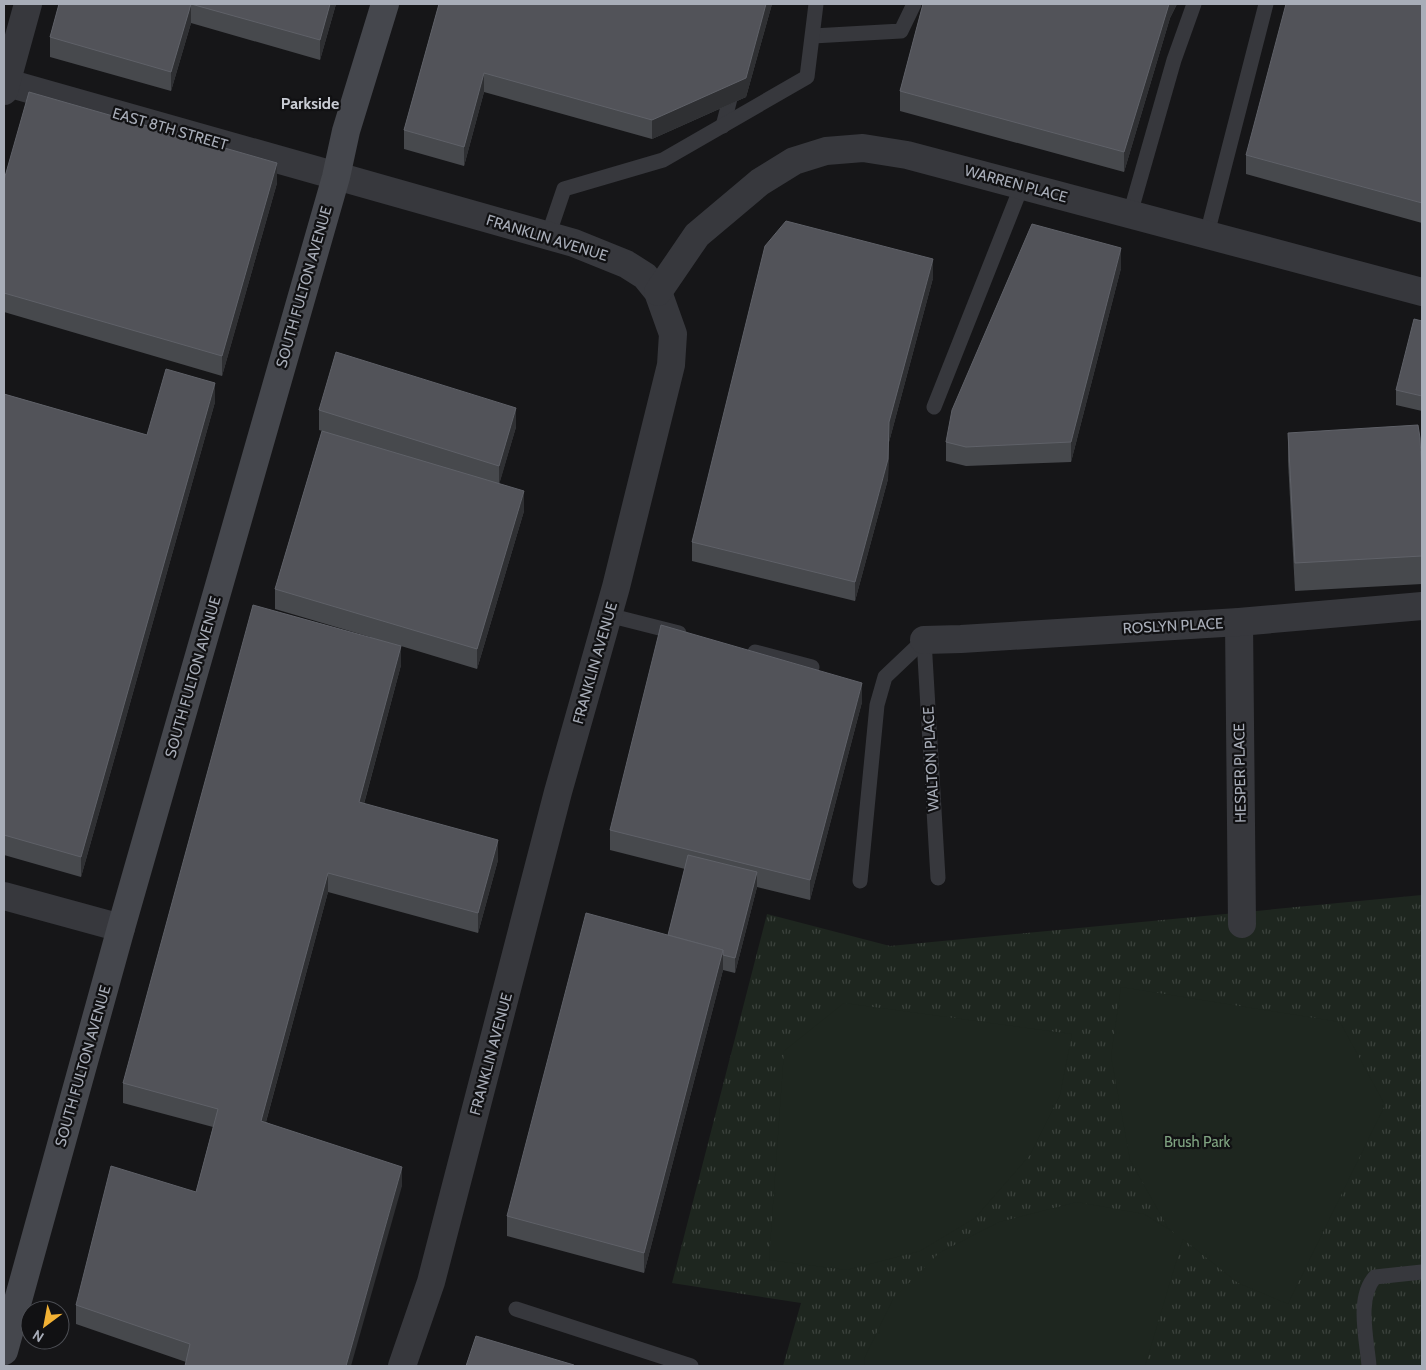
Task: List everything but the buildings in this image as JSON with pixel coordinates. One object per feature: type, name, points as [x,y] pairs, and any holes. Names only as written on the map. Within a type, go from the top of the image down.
[{"type":"main road","name":"SOUTH FULTON AVENUE","points":[[4,1350],[121,928],[336,178],[346,132],[385,4]]},
{"type":"street","points":[[5,85],[28,4]]},
{"type":"street","name":"EAST 8TH STREET","points":[[5,85],[336,178]]},
{"type":"street","name":"WARREN PLACE","points":[[658,292],[697,235],[760,182],[794,161],[826,151],[863,148],[908,155],[1422,292]]},
{"type":"street","name":"FRANKLIN AVENUE","points":[[336,178],[548,236],[626,264],[645,276],[658,292],[673,334],[671,365],[608,615],[556,801],[431,1282],[402,1366]]},
{"type":"street","name":"ROSLYN PLACE","points":[[924,640],[1239,622],[1422,606]]},
{"type":"street","name":"HESPER PLACE","points":[[1239,622],[1242,924]]},
{"type":"street","points":[[4,896],[121,928]]},
{"type":"lane","points":[[548,236],[564,189],[663,160],[807,77],[816,4]]},
{"type":"lane","points":[[813,36],[901,31],[914,4]]},
{"type":"lane","points":[[1130,214],[1174,60],[1194,4]]},
{"type":"lane","points":[[1207,234],[1266,4]]},
{"type":"lane","points":[[723,126],[738,70]]},
{"type":"lane","points":[[934,407],[1022,185]]},
{"type":"lane","points":[[608,615],[691,636]]},
{"type":"lane","points":[[860,881],[877,705],[885,677],[924,640]]},
{"type":"lane","name":"WALTON PLACE","points":[[924,640],[938,878]]},
{"type":"lane","points":[[738,648],[812,667]]},
{"type":"lane","points":[[1369,1366],[1364,1303],[1368,1285],[1375,1277],[1422,1272]]},
{"type":"lane","points":[[516,1309],[691,1366]]},
{"type":"green space","name":"Brush Park","points":[[1422,895],[1422,1366],[783,1366],[801,1303],[672,1283],[767,914],[890,946]]},
{"type":"green space","points":[[1121,987],[1340,1022],[1385,1105],[1288,1304],[1238,1283],[1183,1239],[1145,1366],[864,1366],[865,1357],[893,1299],[939,1253],[999,1222],[1077,1202],[1144,1214],[1176,1234],[1168,1228],[1130,1160],[1111,1056]]},
{"type":"green space","points":[[844,1003],[1072,1034],[1060,1095],[1030,1155],[975,1218],[920,1251],[847,1270],[769,1260],[784,1051]]},
{"type":"district","name":"Parkside","points":[[310,103]]}]
